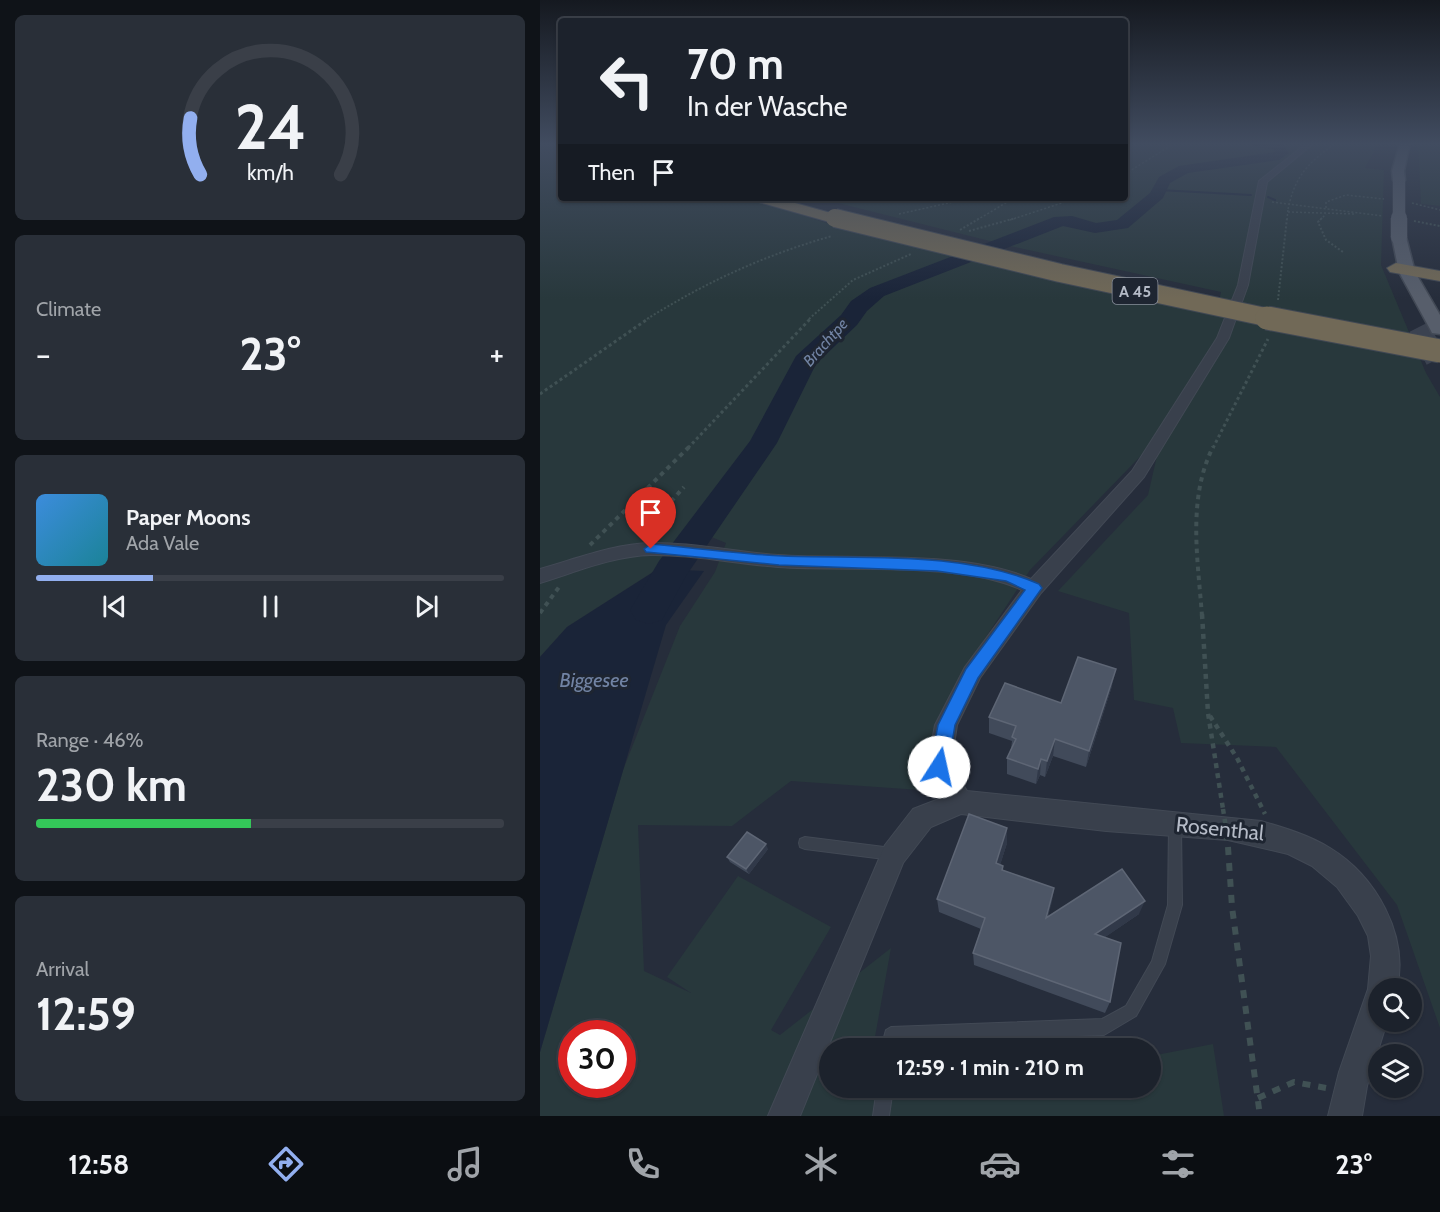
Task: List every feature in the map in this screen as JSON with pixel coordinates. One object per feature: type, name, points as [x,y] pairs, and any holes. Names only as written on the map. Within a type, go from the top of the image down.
[{"type":"highway","name":"A 45","points":[[768,201],[836,226],[1439,359]]},
{"type":"highway","name":"A 45","points":[[810,201],[988,248],[1122,278],[1440,339]]},
{"type":"highway","points":[[1403,269],[1440,271]]},
{"type":"highway","points":[[1403,269],[1440,277]]},
{"type":"highway","points":[[1417,294],[1424,282],[1440,277]]},
{"type":"main road","points":[[1396,195],[1395,236],[1419,327]]},
{"type":"main road","points":[[1403,269],[1439,329]]},
{"type":"street","points":[[960,802],[939,767],[946,725],[972,673],[1034,588],[1138,474],[1224,338],[1243,285],[1259,195]]},
{"type":"street","points":[[540,576],[613,554],[651,549],[710,556],[937,566],[1008,576],[1034,588]]},
{"type":"street","name":"Rosenthal","points":[[784,1116],[894,854],[922,818],[960,802],[1175,824],[1239,828],[1275,835],[1303,847],[1342,873],[1359,890],[1386,944],[1383,978]]},
{"type":"street","points":[[1346,1104],[1370,1032]]},
{"type":"lane","points":[[891,1038],[891,1035],[1104,1027],[1131,1011],[1158,964],[1175,905],[1175,824]]},
{"type":"lane","points":[[805,843],[894,854]]},
{"type":"lane","points":[[881,1116],[884,1098]]},
{"type":"path","points":[[1278,303],[1291,195]]},
{"type":"path","points":[[1326,208],[1326,202],[1329,199],[1345,196],[1386,199]]},
{"type":"path","points":[[893,217],[922,207],[955,201]]},
{"type":"path","points":[[1009,201],[953,234],[1032,214],[1069,201]]},
{"type":"path","points":[[1258,201],[1384,216]]},
{"type":"path","points":[[1410,203],[1440,210]]},
{"type":"path","points":[[1288,210],[1365,214]]},
{"type":"path","points":[[1326,213],[1318,222],[1320,235],[1330,246],[1342,252]]},
{"type":"path","points":[[1407,220],[1440,226]]},
{"type":"path","points":[[540,394],[652,314],[716,276],[836,226]]},
{"type":"path","points":[[540,613],[594,539],[700,435],[805,323],[853,280],[915,252]]},
{"type":"path","points":[[1260,1116],[1232,907],[1228,843],[1208,713],[1195,514],[1207,459],[1272,331]]},
{"type":"path","points":[[613,554],[639,537],[673,502],[684,486]]},
{"type":"path","points":[[1208,713],[1237,758],[1275,835]]},
{"type":"path","points":[[1258,1098],[1294,1082],[1346,1104]]},
{"type":"shaded area","points":[[540,195],[558,195],[558,201],[757,201],[830,224],[1216,314],[1221,292],[1010,246],[830,201],[1128,201],[1128,195],[1383,195],[1381,265],[1426,373],[1440,397],[1440,1028],[1397,905],[1276,747],[1181,743],[1173,708],[1134,700],[1129,613],[1058,591],[1148,495],[1162,434],[1030,570],[978,649],[920,790],[791,781],[732,826],[638,825],[644,971],[691,993],[667,977],[738,876],[831,927],[771,1030],[780,1035],[891,948],[875,1038],[819,1038],[819,1098],[1161,1098],[1161,1054],[1213,1044],[1224,1116],[540,1116],[540,1052],[623,770],[680,626],[715,572],[726,543],[709,536],[567,627],[540,657]]},
{"type":"shaded area","points":[[1421,195],[1440,195],[1440,206],[1421,204]]},
{"type":"water","name":"Biggesee","points":[[658,569],[704,571],[666,625],[540,1052],[540,657],[567,627]]},
{"type":"building","points":[[1078,657],[1116,669],[1089,751],[1055,739],[1047,761],[1041,759],[1038,769],[1007,758],[1016,739],[1012,737],[1016,726],[989,717],[1005,683],[1061,703]]},
{"type":"building","points":[[969,814],[1007,828],[996,863],[1003,866],[1002,870],[1054,888],[1046,918],[1122,869],[1145,901],[1095,934],[1121,943],[1110,1002],[973,953],[985,918],[937,899]]},
{"type":"building","points":[[747,832],[766,844],[746,869],[727,857]]},
{"type":"waterway","name":"Brachtpe","points":[[649,610],[671,570],[763,443],[805,361],[849,320],[859,306],[877,292],[916,275],[1009,243],[1060,221],[1072,221],[1095,228],[1122,224],[1157,195]]},
{"type":"waterway","points":[[1268,197],[1275,200]]},
{"type":"tunnel","points":[[1419,327],[1436,360]]},
{"type":"route","points":[[651,549],[779,561],[937,566],[1008,576],[1034,588],[972,673],[946,725],[939,767]]}]
